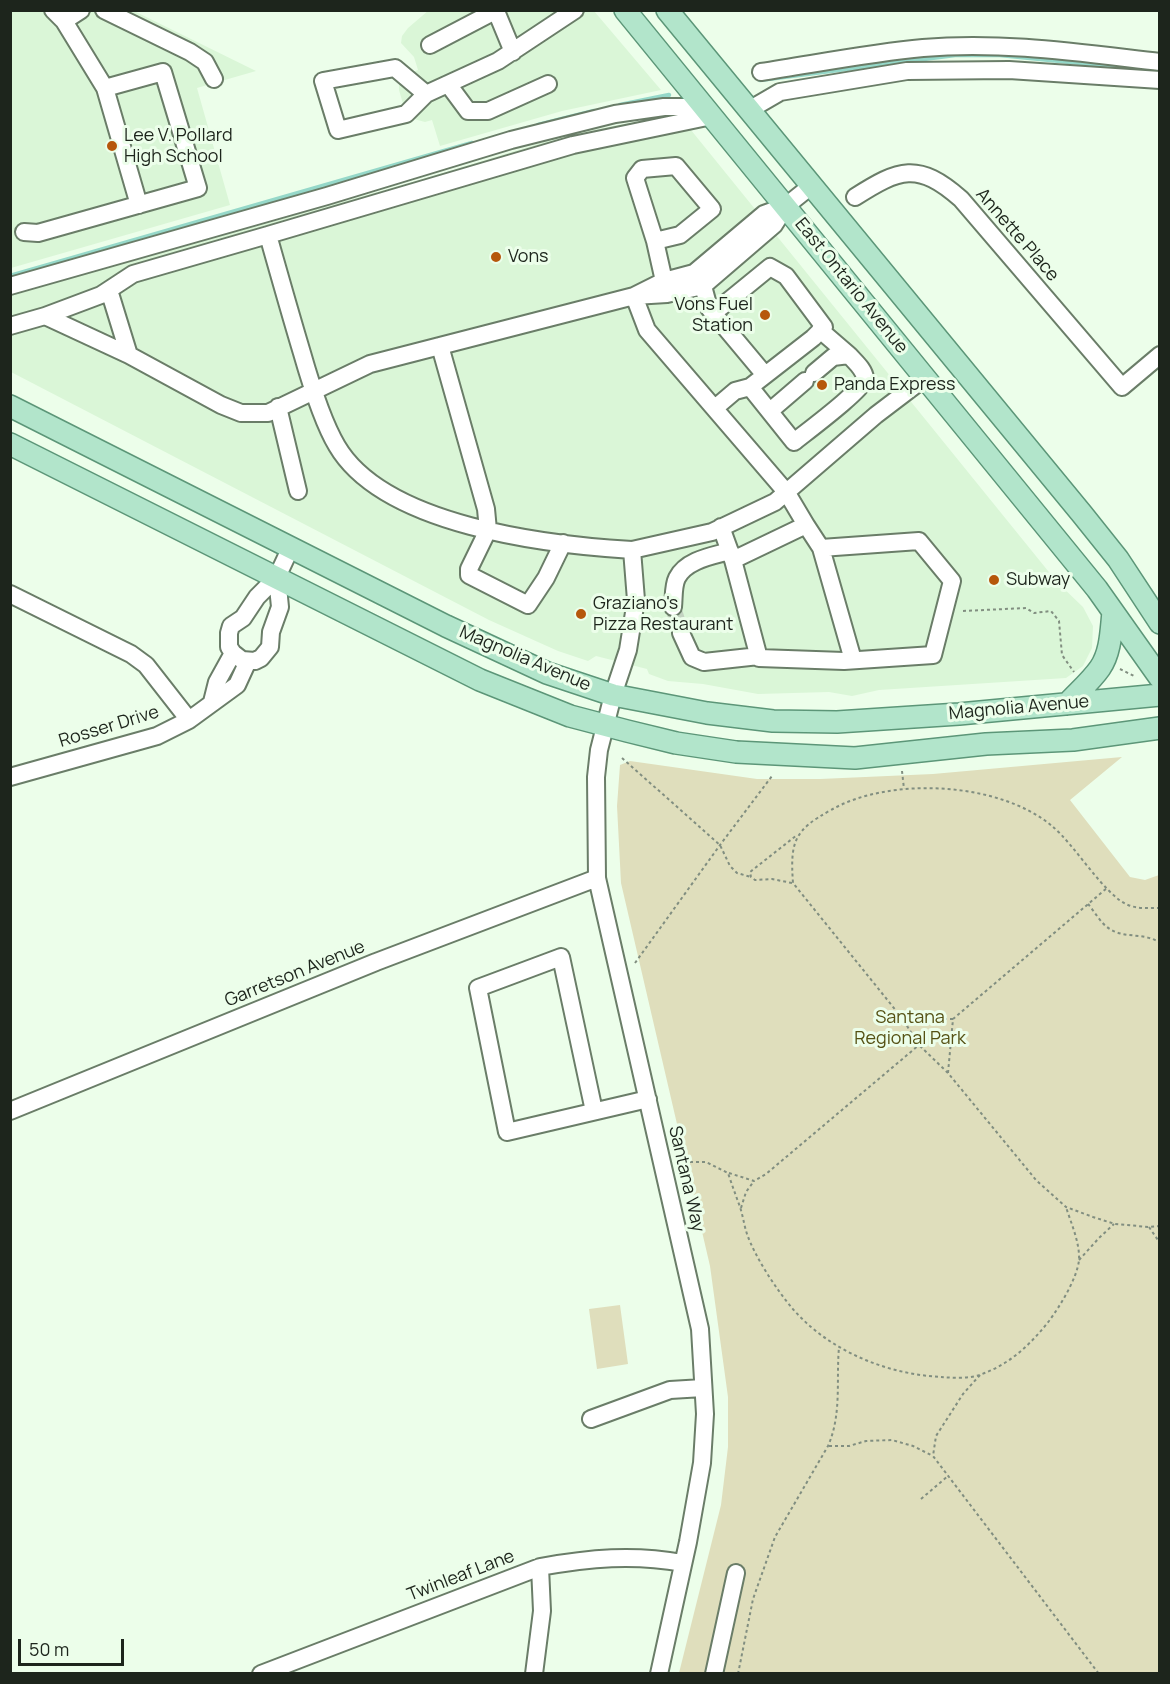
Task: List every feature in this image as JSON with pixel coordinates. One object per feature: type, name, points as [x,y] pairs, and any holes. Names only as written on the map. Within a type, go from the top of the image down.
[{"type":"main road","name":"East Ontario Avenue","points":[[625,10],[1097,589],[1160,678]]},
{"type":"main road","name":"East Ontario Avenue","points":[[667,10],[1118,558],[1160,622]]},
{"type":"main road","name":"Magnolia Avenue","points":[[10,406],[501,652],[547,673],[613,695],[707,713],[773,721],[837,722],[1160,695]]},
{"type":"main road","name":"Magnolia Avenue","points":[[10,444],[480,680],[570,716],[606,726],[676,743],[736,752],[855,758],[986,744],[1073,740],[1160,728]]},
{"type":"main road","points":[[1067,704],[1100,669],[1110,638],[1113,612]]},
{"type":"street","points":[[81,10],[58,16],[105,88],[139,205]]},
{"type":"street","points":[[104,10],[190,52],[205,62],[214,79]]},
{"type":"street","points":[[426,93],[395,68],[323,81],[338,130],[406,114],[426,93],[498,61],[575,10]]},
{"type":"street","points":[[430,45],[497,11],[513,52]]},
{"type":"street","points":[[761,72],[922,48],[963,46],[1022,46],[1160,62]]},
{"type":"street","points":[[749,111],[780,92],[906,71],[1009,70],[1160,80]]},
{"type":"street","points":[[24,232],[38,233],[198,188],[163,72],[105,88]]},
{"type":"street","points":[[448,84],[468,111],[488,111],[548,84]]},
{"type":"street","points":[[10,286],[349,190],[511,140],[615,114],[664,107],[708,112]]},
{"type":"street","points":[[10,326],[45,316],[101,295],[133,274],[573,145],[708,112]]},
{"type":"street","points":[[655,241],[680,236],[712,209],[675,166],[642,169],[634,178],[655,241],[666,287]]},
{"type":"street","name":"Annette Place","points":[[855,197],[884,179],[905,172],[945,184],[961,199],[1122,387],[1160,355]]},
{"type":"street","points":[[45,316],[129,355],[221,405],[241,413],[268,412],[370,364],[699,279],[774,225],[786,207],[811,186]]},
{"type":"street","points":[[268,235],[313,390],[337,446],[352,465],[398,500],[460,524],[563,543],[632,550],[712,532],[775,502],[876,415],[926,377]]},
{"type":"street","points":[[709,308],[721,307],[770,267],[786,276],[824,327],[750,387],[735,391],[715,408]]},
{"type":"street","points":[[699,279],[709,308],[765,375]]},
{"type":"street","points":[[109,290],[129,355]]},
{"type":"street","points":[[634,296],[647,330],[787,493],[821,548],[853,660]]},
{"type":"street","points":[[750,387],[794,442],[864,385],[865,379],[861,369],[849,355],[820,330]]},
{"type":"street","points":[[440,346],[486,509],[488,530],[469,568],[469,575],[528,604],[546,578],[563,543]]},
{"type":"street","points":[[770,411],[833,357],[849,355]]},
{"type":"street","points":[[278,407],[298,491]]},
{"type":"street","points":[[673,607],[676,580],[685,567],[708,557],[732,555],[806,525]]},
{"type":"street","points":[[721,527],[732,555],[759,656]]},
{"type":"street","points":[[681,633],[692,657],[704,662],[759,656],[759,658],[853,660],[933,655],[952,581],[919,541],[821,548]]},
{"type":"street","name":"Rosser Drive","points":[[240,657],[228,640],[231,626],[243,618],[257,597],[277,577],[291,547]]},
{"type":"street","name":"Santana Way","points":[[632,550],[636,600],[628,650],[613,695],[596,777],[597,878],[700,1329],[705,1414],[702,1463],[659,1674]]},
{"type":"street","name":"Rosser Drive","points":[[240,657],[261,658],[270,647],[271,632],[280,607],[277,577]]},
{"type":"street","points":[[10,594],[131,654],[146,664],[189,720]]},
{"type":"street","name":"Rosser Drive","points":[[10,777],[157,736],[189,720],[212,702],[217,682],[240,657]]},
{"type":"street","name":"Garretson Avenue","points":[[10,1111],[376,962],[597,878]]},
{"type":"street","points":[[594,1111],[561,957],[478,988],[507,1132],[648,1099]]},
{"type":"street","points":[[591,1419],[670,1390],[703,1388]]},
{"type":"street","name":"Twinleaf Lane","points":[[261,1674],[540,1567],[584,1559],[636,1557],[683,1563]]},
{"type":"street","points":[[534,1674],[542,1611],[540,1567]]},
{"type":"street","points":[[714,1674],[736,1573]]},
{"type":"path","points":[[963,611],[1026,608],[1034,613],[1051,611],[1059,621],[1062,655],[1077,677]]},
{"type":"path","points":[[622,758],[720,845],[730,866],[738,873],[755,880],[772,879],[793,883]]},
{"type":"path","points":[[902,771],[904,789]]},
{"type":"path","points":[[635,963],[772,776]]},
{"type":"path","points":[[751,877],[750,872],[757,866],[816,818],[836,807],[862,796],[904,789],[950,788],[1019,806],[1041,817],[1072,846],[1116,898],[1129,906],[1143,909],[1160,908]]},
{"type":"path","points":[[797,835],[791,858],[793,883],[902,1018],[919,1045],[948,1073],[1036,1180],[1066,1207],[1115,1224],[1160,1226]]},
{"type":"path","points":[[902,1018],[952,1018],[1107,888]]},
{"type":"path","points":[[1088,904],[1109,929],[1150,938],[1160,943]]},
{"type":"path","points":[[948,1073],[952,1018]]},
{"type":"path","points":[[741,1208],[746,1192],[754,1181],[766,1174],[919,1045]]},
{"type":"path","points":[[684,1161],[706,1162],[754,1181]]},
{"type":"path","points":[[729,1173],[747,1235],[766,1271],[792,1308],[830,1342],[854,1355],[921,1376],[953,1378],[980,1375]]},
{"type":"path","points":[[1066,1207],[1074,1232],[1079,1260]]},
{"type":"path","points":[[933,1456],[936,1436],[963,1394],[980,1375],[1007,1361],[1032,1342],[1067,1294],[1079,1260],[1115,1224]]},
{"type":"path","points":[[1149,1227],[1160,1243]]},
{"type":"path","points":[[738,1674],[753,1599],[775,1537],[828,1446],[834,1431],[837,1416],[837,1374],[840,1347]]},
{"type":"path","points":[[828,1446],[849,1446],[866,1441],[892,1440],[913,1446],[933,1456],[1099,1674]]},
{"type":"path","points":[[921,1498],[948,1476]]},
{"type":"shaded area","points":[[429,10],[594,11],[661,90],[562,111],[440,146],[432,120],[425,122],[406,114],[399,90],[399,85],[410,73],[418,70],[414,57],[401,43],[402,36]]},
{"type":"shaded area","name":"Lee V. Pollard High School","points":[[11,11],[134,11],[256,71],[197,88],[230,205],[11,268]]},
{"type":"shaded area","points":[[678,114],[1057,582],[1083,607],[1093,626],[1092,648],[1083,666],[1066,678],[879,690],[852,696],[829,692],[758,694],[703,684],[668,681],[649,674],[647,669],[596,656],[588,661],[558,651],[489,620],[11,372],[11,294],[420,180],[570,134]]},
{"type":"green space","name":"Santana Regional Park","points":[[1122,757],[1070,800],[1130,877],[1145,880],[1159,875],[1159,1673],[679,1673],[721,1505],[728,1447],[728,1397],[710,1266],[621,883],[617,806],[620,765],[630,761],[757,779],[820,779],[933,774]]},
{"type":"green space","points":[[620,1305],[628,1364],[597,1369],[589,1309]]},
{"type":"waterway","points":[[760,80],[955,55],[1000,55],[1160,71]]},
{"type":"waterway","points":[[620,105],[669,95]]},
{"type":"waterway","points":[[538,125],[594,111]]},
{"type":"waterway","points":[[10,276],[472,143]]},
{"type":"tunnel","points":[[673,607],[681,633]]},
{"type":"place","name":"Lee V. Pollard High School","points":[[112,146]]},
{"type":"place","name":"Vons","points":[[496,257]]},
{"type":"place","name":"Vons Fuel Station","points":[[765,315]]},
{"type":"place","name":"Panda Express","points":[[822,385]]},
{"type":"place","name":"Subway","points":[[994,580]]},
{"type":"place","name":"Graziano's Pizza Restaurant","points":[[581,614]]}]
